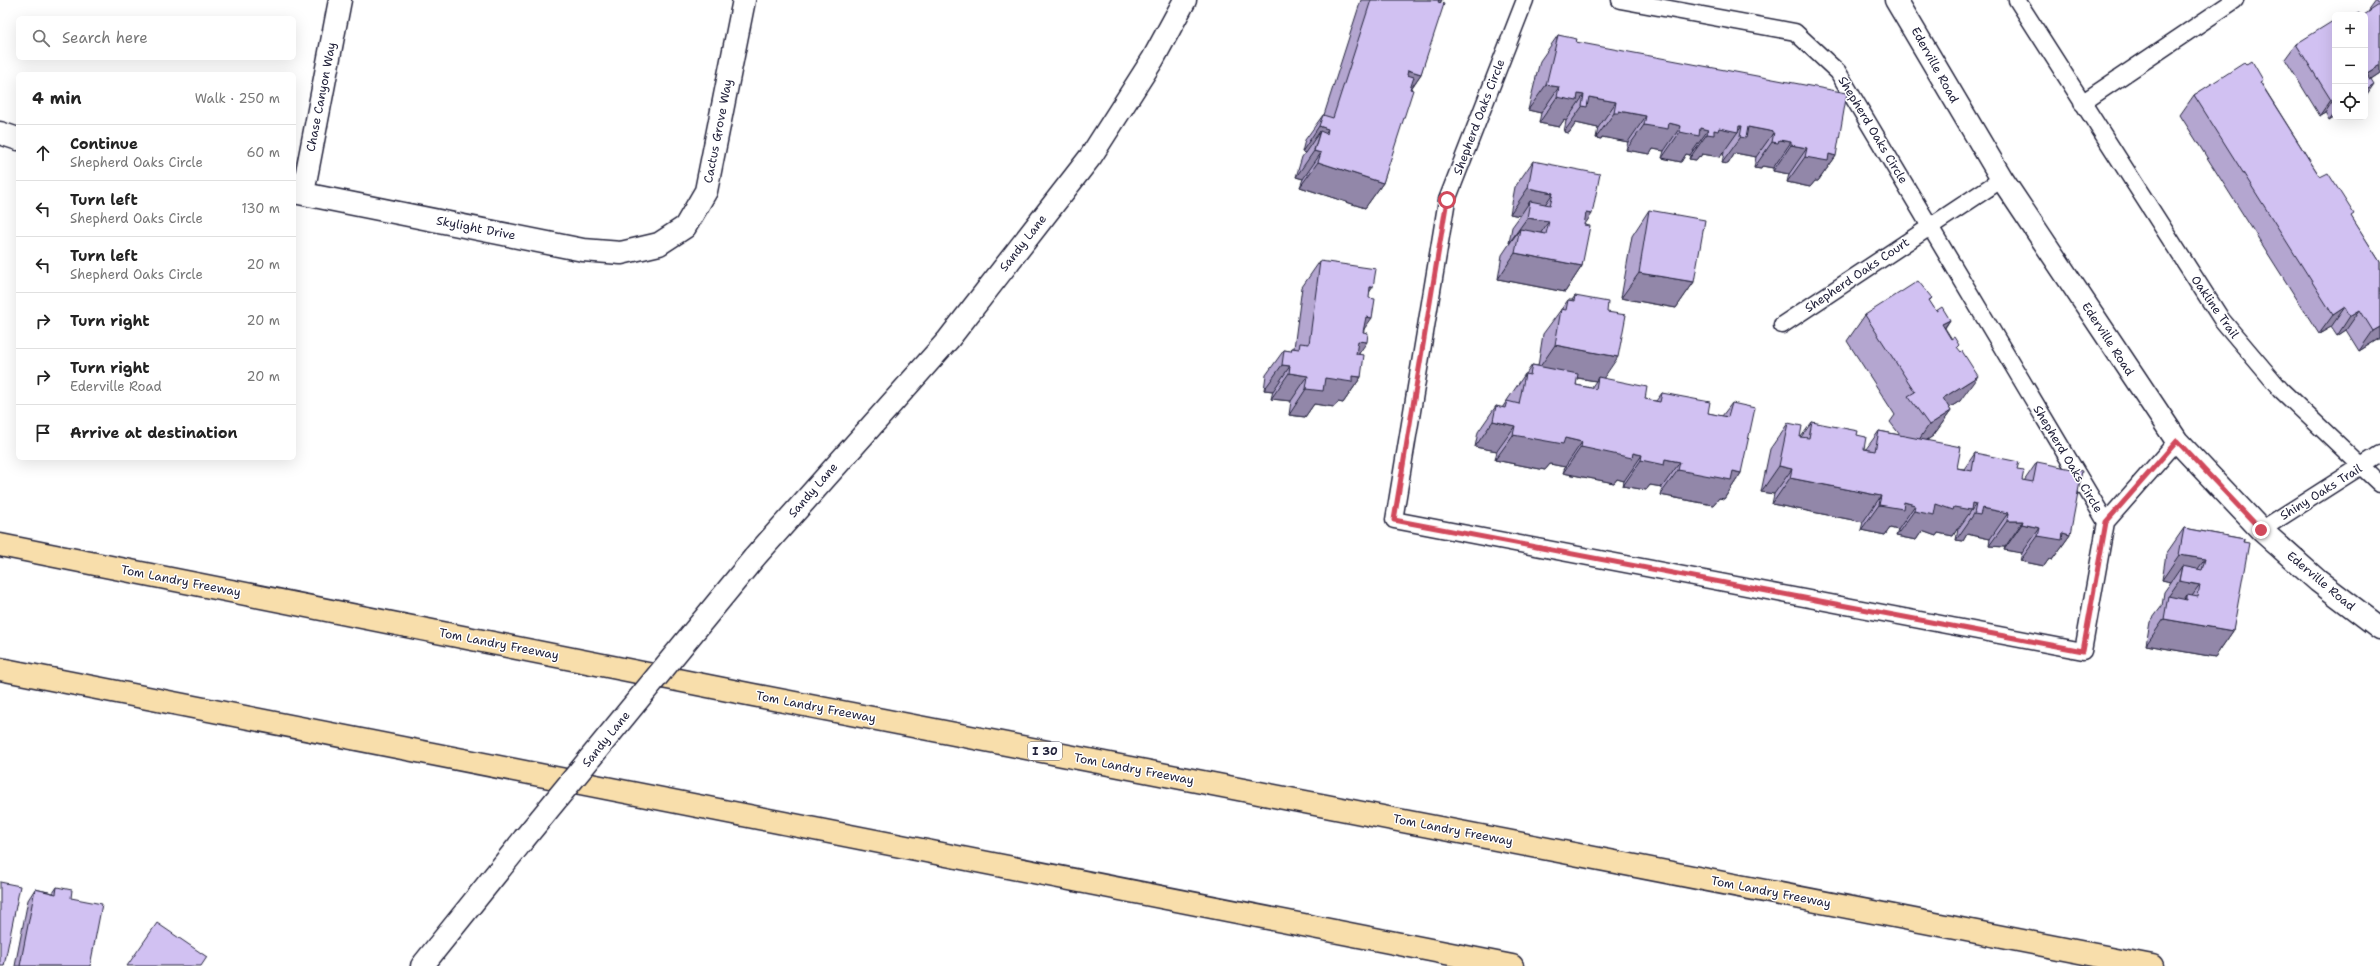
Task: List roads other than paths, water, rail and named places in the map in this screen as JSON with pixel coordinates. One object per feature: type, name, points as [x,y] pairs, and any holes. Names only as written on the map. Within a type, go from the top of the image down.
[{"type":"highway","name":"Tom Landry Freeway","points":[[0,545],[768,698],[2152,966]]},
{"type":"highway","points":[[0,669],[1512,966]]},
{"type":"street","name":"Chase Canyon Way","points":[[298,193],[340,0]]},
{"type":"street","name":"Cactus Grove Way","points":[[659,244],[685,227],[706,191],[744,0]]},
{"type":"street","name":"Sandy Lane","points":[[422,966],[754,558],[948,340],[1086,162],[1153,59],[1185,0]]},
{"type":"street","name":"Ederville Road","points":[[1896,0],[2002,179],[2177,441],[2261,530],[2318,581],[2380,628]]},
{"type":"street","points":[[0,133],[16,138]]},
{"type":"street","name":"Skylight Drive","points":[[298,193],[582,250],[621,253],[659,244]]},
{"type":"lane","name":"Shepherd Oaks Circle","points":[[1525,0],[1447,200],[1394,520],[2083,651],[2106,522],[1932,226],[1838,72],[1795,32],[1620,0]]},
{"type":"lane","name":"Oakline Trail","points":[[2017,0],[2222,320],[2281,390],[2363,466],[2380,484]]},
{"type":"lane","points":[[2082,103],[2235,0]]},
{"type":"lane","points":[[1932,226],[2002,179]]},
{"type":"lane","name":"Shepherd Oaks Court","points":[[1782,325],[1932,226]]},
{"type":"lane","points":[[2106,522],[2177,441]]},
{"type":"lane","name":"Shiny Oaks Trail","points":[[2261,530],[2380,454]]}]
